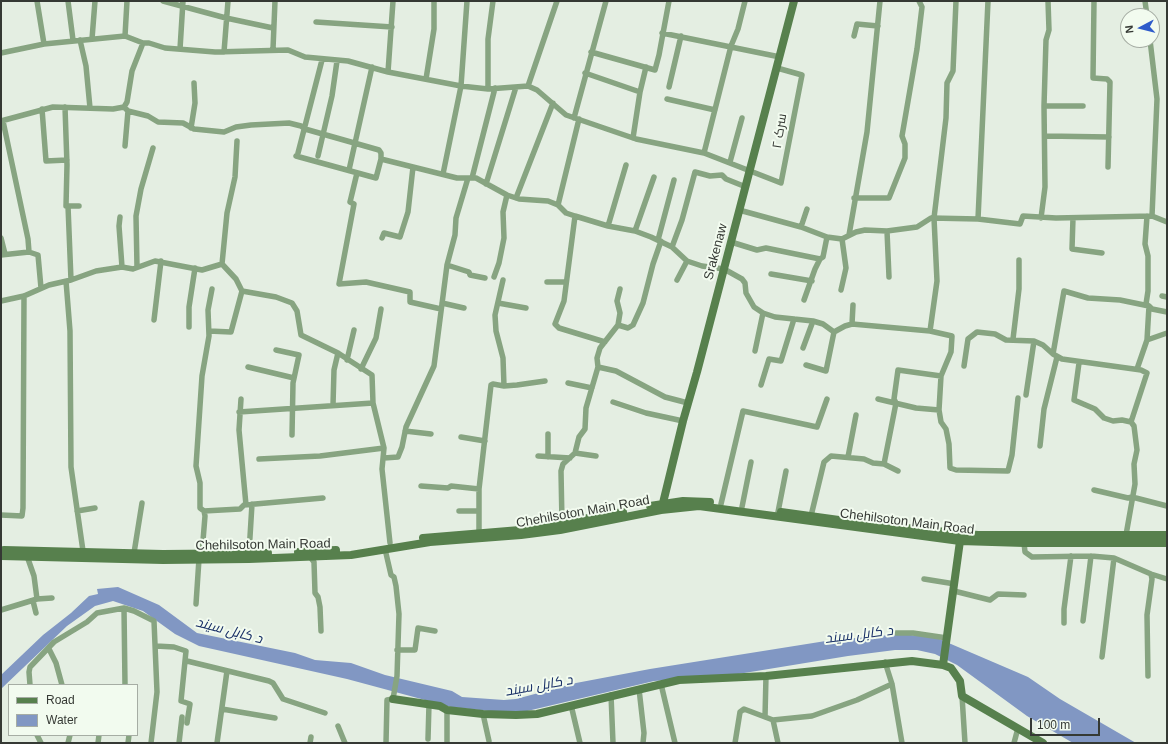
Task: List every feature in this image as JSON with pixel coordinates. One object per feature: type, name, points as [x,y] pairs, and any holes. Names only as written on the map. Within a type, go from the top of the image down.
[{"type":"main road","name":"Srakenaw","points":[[662,507],[683,421],[751,170],[794,1]]},
{"type":"main road","name":"Chehilsoton Main Road","points":[[1,550],[83,551],[200,556],[350,549],[529,534],[699,500],[812,516],[960,541],[1024,544],[1167,543]]},
{"type":"main road","name":"Chehilsoton Main Road","points":[[1,556],[200,556],[311,558],[351,555],[430,536],[520,530],[662,507],[699,506],[912,532],[978,535],[1167,535]]},
{"type":"main road","points":[[943,662],[955,587],[960,541]]},
{"type":"main road","points":[[393,696],[440,706],[446,710],[483,714],[537,714],[679,680],[766,676],[885,662],[943,662],[951,668],[960,681],[962,696],[1043,743]]},
{"type":"street","points":[[37,1],[44,44]]},
{"type":"street","points":[[68,1],[73,40]]},
{"type":"street","points":[[92,39],[95,1]]},
{"type":"street","points":[[125,36],[127,1]]},
{"type":"street","points":[[163,1],[182,4],[226,18],[273,28]]},
{"type":"street","points":[[224,52],[228,1]]},
{"type":"street","points":[[273,49],[275,1]]},
{"type":"street","points":[[388,72],[393,1]]},
{"type":"street","points":[[426,79],[434,29],[434,1]]},
{"type":"street","points":[[443,174],[462,86],[467,1]]},
{"type":"street","points":[[488,89],[488,38],[493,1]]},
{"type":"street","points":[[528,86],[556,1]]},
{"type":"street","points":[[558,205],[585,74],[606,1]]},
{"type":"street","points":[[591,52],[646,68],[656,69],[669,1]]},
{"type":"street","points":[[704,153],[723,83],[731,46],[738,29],[745,1]]},
{"type":"street","points":[[849,234],[854,198],[867,132],[880,1]]},
{"type":"street","points":[[854,198],[889,198],[905,158],[905,144],[902,136],[917,49],[922,7],[918,1]]},
{"type":"street","points":[[930,331],[937,281],[934,218],[946,118],[947,83],[953,71],[956,1]]},
{"type":"street","points":[[978,219],[988,1]]},
{"type":"street","points":[[1041,218],[1045,187],[1044,106],[1046,40],[1049,30],[1048,1]]},
{"type":"street","points":[[1094,1],[1093,78],[1107,79],[1110,81],[1108,167]]},
{"type":"street","points":[[180,49],[182,4]]},
{"type":"street","points":[[316,22],[392,27]]},
{"type":"street","points":[[854,36],[857,24],[878,26]]},
{"type":"street","points":[[662,33],[780,57]]},
{"type":"street","points":[[1,53],[44,44],[72,42],[73,40],[125,36],[143,43],[180,49],[224,52],[273,49],[288,50],[305,57],[322,60],[348,61],[388,72],[462,86],[488,89],[528,86],[538,90],[566,116],[634,138],[704,153],[751,170]]},
{"type":"street","points":[[669,87],[681,36]]},
{"type":"street","points":[[80,40],[86,66],[90,108]]},
{"type":"street","points":[[125,146],[126,109],[132,71],[143,43]]},
{"type":"street","points":[[1151,48],[1157,100],[1150,216],[1145,244],[1148,256],[1148,291],[1146,304],[1152,309],[1167,312]]},
{"type":"street","points":[[29,252],[28,239],[2,121],[42,109],[65,107],[126,109],[148,116],[158,122],[183,123],[192,128],[224,132],[236,127],[289,123],[301,126],[305,130],[380,151],[381,159],[376,177],[357,173],[297,155],[305,130],[322,60]]},
{"type":"street","points":[[318,156],[332,96],[337,61]]},
{"type":"street","points":[[349,170],[372,67]]},
{"type":"street","points":[[634,138],[640,92],[646,68]]},
{"type":"street","name":"سرک ۲","points":[[751,170],[782,183],[793,117],[802,75],[777,68]]},
{"type":"street","points":[[585,74],[640,92]]},
{"type":"street","points":[[192,128],[195,103],[194,83]]},
{"type":"street","points":[[486,184],[516,87]]},
{"type":"street","points":[[384,458],[398,458],[405,431],[434,366],[441,306],[455,235],[456,218],[470,178],[495,88]]},
{"type":"street","points":[[667,99],[715,110]]},
{"type":"street","points":[[516,198],[553,104]]},
{"type":"street","points":[[1044,106],[1083,106]]},
{"type":"street","points":[[65,107],[67,160],[65,203],[66,206],[68,206],[71,467],[83,551]]},
{"type":"street","points":[[42,109],[46,161],[67,160]]},
{"type":"street","points":[[730,162],[742,118]]},
{"type":"street","points":[[1045,136],[1109,137]]},
{"type":"street","points":[[209,331],[231,332],[242,291],[236,279],[222,264],[226,214],[235,177],[237,141]]},
{"type":"street","points":[[137,267],[136,216],[141,189],[153,148]]},
{"type":"street","points":[[381,159],[457,178],[476,178],[507,195],[516,198],[548,201],[558,205],[566,213],[608,226],[635,231],[672,247],[687,261],[724,269],[744,281],[746,293],[754,307],[763,313],[775,317],[813,321],[823,324],[834,332]]},
{"type":"street","points":[[608,226],[626,165]]},
{"type":"street","points":[[382,238],[384,233],[400,237],[408,212],[413,167]]},
{"type":"street","points":[[672,247],[682,220],[695,172],[710,176],[722,175],[726,179],[746,187]]},
{"type":"street","points":[[357,173],[350,202],[354,204],[338,284],[366,282],[410,292],[410,302],[464,308]]},
{"type":"street","points":[[635,231],[654,177]]},
{"type":"street","points":[[618,324],[628,328],[634,325],[644,303],[674,180]]},
{"type":"street","points":[[494,277],[499,264],[504,238],[503,212],[507,195]]},
{"type":"street","points":[[68,206],[79,206]]},
{"type":"street","points":[[801,227],[807,209]]},
{"type":"street","points":[[739,210],[801,227],[827,237],[842,239],[849,234],[865,230],[887,231],[917,227],[934,218],[978,219],[1020,224],[1023,216],[1041,218],[1074,218],[1150,216],[1167,222]]},
{"type":"street","points":[[575,216],[564,301],[556,321],[556,326],[605,342]]},
{"type":"street","points":[[120,217],[119,226],[122,268]]},
{"type":"street","points":[[1074,218],[1072,249],[1102,253]]},
{"type":"street","points":[[887,231],[889,277]]},
{"type":"street","points":[[804,300],[820,259],[823,257],[827,237]]},
{"type":"street","points":[[1,238],[3,254],[29,252],[38,255],[41,288]]},
{"type":"street","points":[[841,290],[846,268],[842,239]]},
{"type":"street","points":[[731,242],[757,250],[766,248],[820,259]]},
{"type":"street","points":[[1013,339],[1019,289],[1019,260]]},
{"type":"street","points":[[1,301],[24,296],[41,288],[69,281],[96,271],[122,268],[133,269],[155,261],[162,261],[202,270],[222,264]]},
{"type":"street","points":[[154,320],[162,261]]},
{"type":"street","points":[[677,280],[687,261]]},
{"type":"street","points":[[448,265],[469,272],[470,275],[485,278]]},
{"type":"street","points":[[189,327],[189,307],[195,268]]},
{"type":"street","points":[[771,274],[812,281]]},
{"type":"street","points":[[503,280],[495,315],[496,331],[502,351],[504,386]]},
{"type":"street","points":[[547,282],[566,282]]},
{"type":"street","points":[[196,604],[205,516],[204,511],[200,508],[200,483],[196,466],[202,376],[209,331],[208,310],[212,289]]},
{"type":"street","points":[[562,523],[563,464],[575,453],[579,437],[584,429],[586,408],[598,367],[597,358],[600,348],[618,324],[620,313],[617,301],[620,290]]},
{"type":"street","points":[[242,291],[289,300],[297,311],[301,335],[338,353],[373,377],[372,397],[384,448],[382,469],[391,575],[396,586],[399,614],[397,676],[393,696],[387,700],[386,743]]},
{"type":"street","points":[[1040,446],[1044,409],[1055,355],[1064,291],[1088,298],[1120,300],[1149,306]]},
{"type":"street","points":[[1,515],[22,516],[23,508],[24,296]]},
{"type":"street","points":[[498,303],[526,308]]},
{"type":"street","points":[[852,324],[853,305]]},
{"type":"street","points":[[1137,369],[1147,340],[1149,306]]},
{"type":"street","points":[[361,369],[376,338],[381,309]]},
{"type":"street","points":[[755,351],[763,313]]},
{"type":"street","points":[[761,385],[769,358],[781,361],[794,320]]},
{"type":"street","points":[[803,348],[813,321]]},
{"type":"street","points":[[806,365],[826,371],[834,332],[840,328],[852,324],[930,331],[952,336],[951,352],[941,376],[939,410],[941,422],[946,429],[949,444],[950,468],[990,472],[1008,471],[1012,455],[1018,398]]},
{"type":"street","points":[[347,360],[354,330]]},
{"type":"street","points":[[964,366],[968,339],[976,332],[995,334],[1006,340],[1013,339],[1034,341],[1043,345],[1055,355],[1079,363],[1137,369],[1147,373],[1132,422],[1134,426],[1137,450],[1126,535]]},
{"type":"street","points":[[1147,340],[1167,333]]},
{"type":"street","points":[[1026,395],[1034,341]]},
{"type":"street","points":[[276,350],[299,355],[294,378],[292,435]]},
{"type":"street","points":[[333,405],[334,370],[338,353]]},
{"type":"street","points":[[1079,363],[1074,400],[1095,409],[1104,418],[1112,421],[1122,420],[1132,422]]},
{"type":"street","points":[[248,367],[294,378]]},
{"type":"street","points":[[598,367],[616,371],[665,397],[688,403]]},
{"type":"street","points":[[884,464],[896,403],[894,399],[898,370],[941,376]]},
{"type":"street","points":[[479,533],[479,489],[489,390],[494,384],[504,386],[545,381]]},
{"type":"street","points":[[568,383],[592,388]]},
{"type":"street","points":[[721,504],[743,411],[817,427],[827,399]]},
{"type":"street","points":[[878,399],[916,408],[939,410]]},
{"type":"street","points":[[241,400],[239,412],[240,459],[249,504],[249,554]]},
{"type":"street","points":[[613,402],[646,413],[683,421]]},
{"type":"street","points":[[239,412],[373,403]]},
{"type":"street","points":[[848,457],[856,415]]},
{"type":"street","points":[[405,431],[431,434]]},
{"type":"street","points":[[548,434],[548,456]]},
{"type":"street","points":[[461,437],[485,441]]},
{"type":"street","points":[[259,459],[320,456],[384,448]]},
{"type":"street","points":[[575,453],[596,456]]},
{"type":"street","points":[[538,456],[570,458]]},
{"type":"street","points":[[812,516],[824,462],[831,456],[848,457],[884,464],[898,471]]},
{"type":"street","points":[[742,507],[751,462]]},
{"type":"street","points":[[778,512],[786,471]]},
{"type":"street","points":[[421,486],[448,488],[451,486],[479,489]]},
{"type":"street","points":[[1094,490],[1128,498],[1132,497],[1167,506]]},
{"type":"street","points":[[204,511],[240,509],[249,504],[323,498]]},
{"type":"street","points":[[134,553],[142,503]]},
{"type":"street","points":[[77,511],[95,508]]},
{"type":"street","points":[[459,511],[478,511]]},
{"type":"street","points":[[1024,544],[1024,552],[1032,557],[1091,556],[1114,558],[1151,574],[1167,578]]},
{"type":"street","points":[[27,556],[34,576],[36,613]]},
{"type":"street","points":[[1064,623],[1064,609],[1071,556]]},
{"type":"street","points":[[1083,621],[1091,556]]},
{"type":"street","points":[[311,558],[314,562],[315,593],[318,597],[320,607],[321,631]]},
{"type":"street","points":[[1102,657],[1114,558]]},
{"type":"street","points":[[1148,676],[1147,615],[1151,574]]},
{"type":"street","points":[[924,579],[955,587],[990,600],[998,594],[1024,595]]},
{"type":"street","points":[[1,610],[35,600],[52,598]]},
{"type":"street","points":[[124,608],[125,684]]},
{"type":"street","points":[[30,684],[28,672],[30,667],[46,649],[49,649],[54,642],[87,622],[97,613],[124,608],[154,621],[157,692],[151,743]]},
{"type":"street","points":[[397,650],[415,650],[418,628],[435,631]]},
{"type":"street","points":[[896,633],[913,633],[947,639]]},
{"type":"street","points":[[156,646],[174,647],[186,651],[181,701],[190,704],[188,723]]},
{"type":"street","points":[[49,649],[56,663],[62,684]]},
{"type":"street","points":[[187,661],[269,681],[273,683],[283,699],[325,713]]},
{"type":"street","points":[[885,662],[892,684],[902,743]]},
{"type":"street","points":[[217,743],[227,671]]},
{"type":"street","points":[[765,717],[766,676]]},
{"type":"street","points":[[661,684],[675,743]]},
{"type":"street","points":[[735,743],[741,709],[773,720],[812,716],[857,700],[892,684]]},
{"type":"street","points":[[638,689],[644,733],[643,743]]},
{"type":"street","points":[[611,696],[613,743]]},
{"type":"street","points":[[962,696],[965,743]]},
{"type":"street","points":[[428,739],[430,704]]},
{"type":"street","points":[[571,705],[580,743]]},
{"type":"street","points":[[222,710],[275,718]]},
{"type":"street","points":[[446,710],[447,743]]},
{"type":"street","points":[[483,714],[489,742]]},
{"type":"street","points":[[179,743],[182,717]]},
{"type":"street","points":[[773,720],[778,743]]},
{"type":"street","points":[[338,726],[345,743]]},
{"type":"street","points":[[1014,743],[1018,728]]},
{"type":"water","points":[[118,587],[159,605],[197,633],[295,653],[315,660],[351,663],[385,675],[452,691],[462,697],[504,700],[516,699],[576,683],[650,669],[832,640],[902,634],[937,638],[1028,677],[1060,699],[1136,743],[1073,743],[1027,716],[957,665],[935,654],[917,650],[895,650],[848,656],[732,675],[654,681],[523,712],[507,713],[451,707],[347,679],[199,646],[175,634],[143,611],[113,601],[95,606],[67,626],[1,689],[1,675],[43,635],[71,613],[89,596],[98,594],[97,589]]},
{"type":"water label","name":"د کابل سيند","points":[[229,631]]},
{"type":"water label","name":"د کابل سيند","points":[[859,635]]},
{"type":"water label","name":"د کابل سيند","points":[[539,686]]}]
